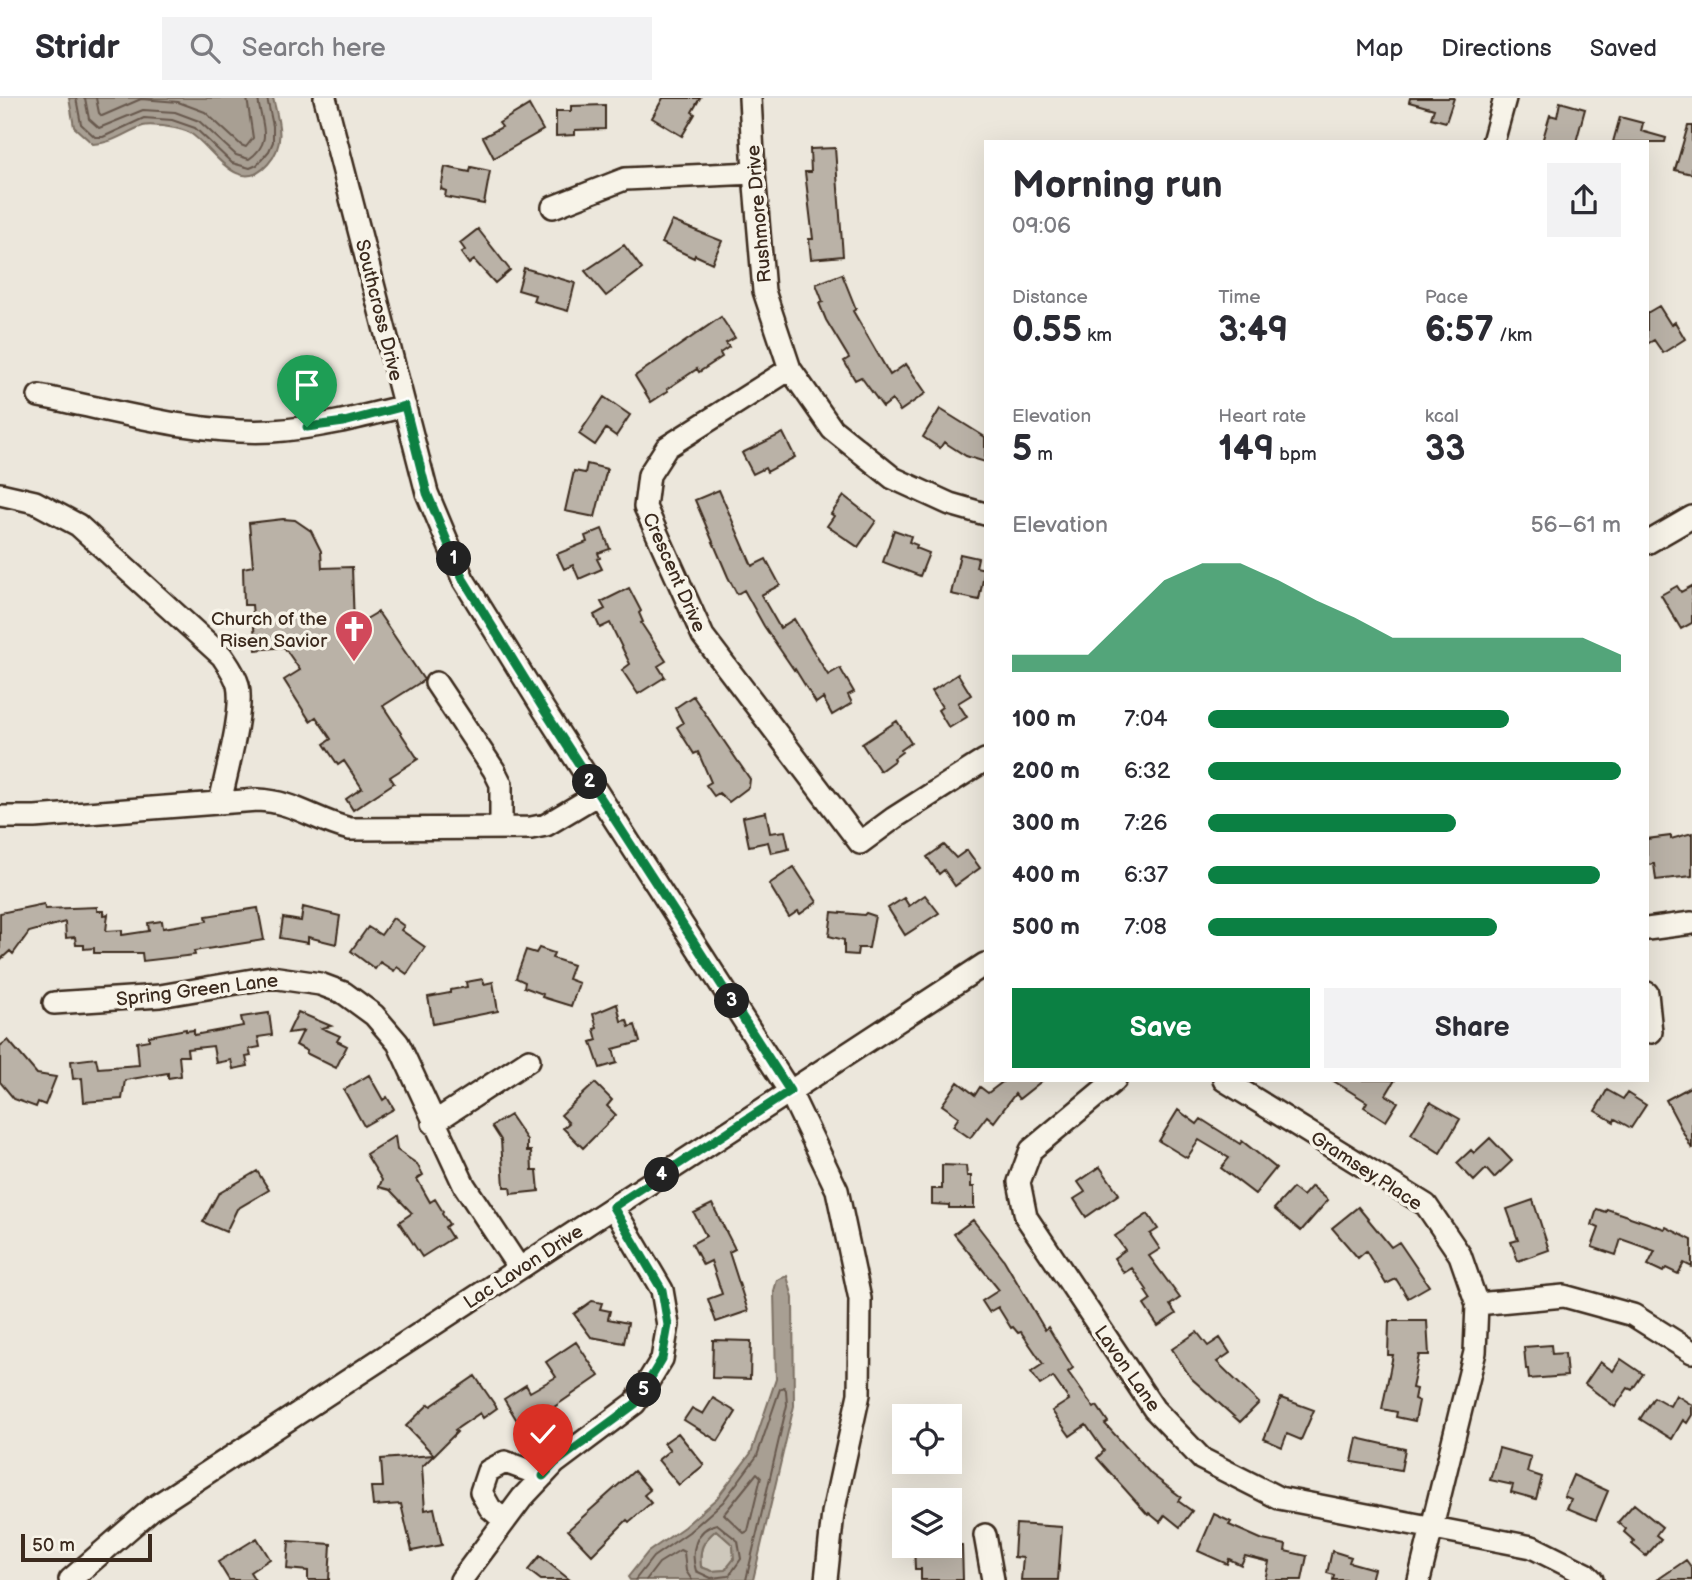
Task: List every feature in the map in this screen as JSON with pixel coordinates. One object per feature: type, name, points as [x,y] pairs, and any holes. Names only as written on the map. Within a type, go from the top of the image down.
[{"type":"street","name":"Southcross Drive","points":[[325,98],[427,493],[463,579],[790,1091],[837,1191],[860,1299],[859,1394],[833,1513],[826,1580]]},
{"type":"street","name":"Rushmore Drive","points":[[750,98],[764,291],[790,369],[832,429],[893,478],[950,504],[984,514]]},
{"type":"street","points":[[1494,140],[1505,98]]},
{"type":"street","points":[[553,207],[625,179],[754,173]]},
{"type":"street","name":"Crescent Drive","points":[[790,369],[667,447],[649,475],[645,507],[703,636],[860,843],[984,761]]},
{"type":"street","points":[[39,396],[189,425],[232,430],[272,431],[344,422],[405,406]]},
{"type":"street","points":[[0,494],[34,502],[78,525],[222,656],[238,685],[239,707],[220,803]]},
{"type":"street","points":[[1649,542],[1692,517]]},
{"type":"street","points":[[436,683],[494,770],[500,784],[501,828]]},
{"type":"street","points":[[0,817],[35,817],[257,800],[285,803],[331,824],[351,829],[531,828],[547,825],[598,794]]},
{"type":"street","points":[[1649,929],[1692,923]]},
{"type":"street","name":"Lac Lavon Drive","points":[[70,1580],[152,1508],[984,965]]},
{"type":"street","name":"Spring Green Lane","points":[[54,1003],[134,1000],[271,977],[320,984],[354,1000],[374,1015],[398,1043],[464,1185],[519,1268]]},
{"type":"street","points":[[1649,1012],[1651,1032]]},
{"type":"street","points":[[433,1123],[529,1060]]},
{"type":"street","name":"Lavon Lane","points":[[1113,1082],[1031,1150],[1019,1182],[1026,1217],[1154,1409],[1202,1459],[1279,1498],[1532,1547],[1586,1574],[1592,1580]]},
{"type":"street","name":"Gramsey Place","points":[[1227,1082],[1426,1205],[1460,1255],[1477,1304],[1475,1352],[1419,1580]]},
{"type":"street","points":[[461,1580],[522,1498],[555,1463],[635,1404],[662,1359],[668,1325],[662,1290],[613,1207]]},
{"type":"street","points":[[1477,1304],[1564,1296],[1633,1315],[1692,1352]]},
{"type":"street","points":[[505,1521],[490,1508],[481,1492],[488,1471],[505,1462],[543,1476]]},
{"type":"street","points":[[985,1535],[993,1580]]},
{"type":"shaded area","points":[[716,1530],[733,1545],[734,1559],[726,1570],[712,1571],[701,1567],[702,1546]]},
{"type":"water","points":[[69,98],[273,98],[279,124],[279,141],[268,164],[257,173],[246,175],[236,173],[226,166],[190,133],[174,128],[146,125],[112,140],[93,144],[74,127]]},
{"type":"water","points":[[787,1276],[793,1298],[794,1406],[753,1580],[630,1580],[628,1577],[648,1552],[684,1527],[717,1498],[751,1453],[776,1379],[774,1291],[777,1280]],"holes":[[[716,1530],[733,1545],[734,1559],[725,1570],[712,1571],[701,1567],[702,1546]]]},
{"type":"building","points":[[663,98],[700,98],[692,112],[695,114],[682,136],[652,118]]},
{"type":"building","points":[[1410,98],[1454,98],[1446,122],[1431,118],[1434,109],[1409,102]]},
{"type":"building","points":[[1560,102],[1585,109],[1577,140],[1543,140],[1550,115],[1557,117]]},
{"type":"building","points":[[529,105],[543,130],[494,158],[483,137],[502,127],[499,123]]},
{"type":"building","points":[[605,105],[605,129],[575,130],[575,135],[556,136],[556,111],[571,111],[571,106]]},
{"type":"building","points":[[1620,117],[1643,123],[1641,131],[1666,138],[1665,142],[1614,140]]},
{"type":"building","points":[[1688,126],[1692,126],[1692,174],[1675,170]]},
{"type":"building","points":[[835,148],[843,256],[811,259],[809,239],[813,239],[805,172],[811,172],[810,149]]},
{"type":"building","points":[[445,167],[470,172],[471,167],[490,171],[484,204],[445,197],[446,191],[441,189]]},
{"type":"building","points":[[672,221],[722,241],[712,263],[662,243]]},
{"type":"building","points":[[478,229],[510,270],[495,283],[474,260],[469,264],[461,253],[465,250],[460,243]]},
{"type":"building","points":[[624,245],[642,269],[606,296],[585,271]]},
{"type":"building","points":[[524,268],[575,283],[568,311],[533,301],[535,295],[518,290]]},
{"type":"building","points":[[842,274],[856,309],[853,311],[890,375],[906,364],[926,393],[900,411],[892,400],[883,407],[861,377],[855,380],[844,361],[849,358],[826,320],[819,303],[823,302],[816,284]]},
{"type":"building","points":[[1659,306],[1671,325],[1675,322],[1685,339],[1663,353],[1654,340],[1649,343],[1649,312]]},
{"type":"building","points":[[721,317],[735,338],[726,343],[729,347],[720,353],[722,357],[699,372],[697,369],[651,402],[635,376]]},
{"type":"building","points":[[604,397],[630,415],[616,436],[606,429],[595,445],[579,434]]},
{"type":"building","points":[[940,409],[984,436],[984,462],[966,456],[944,442],[940,448],[923,437]]},
{"type":"building","points":[[783,433],[795,457],[767,472],[765,468],[753,474],[742,453]]},
{"type":"building","points":[[587,464],[607,469],[595,517],[565,511],[574,471],[585,473]]},
{"type":"building","points":[[719,490],[752,566],[766,559],[780,585],[761,595],[780,628],[794,619],[828,675],[840,668],[854,692],[848,695],[852,703],[832,715],[823,698],[816,703],[764,626],[744,590],[737,594],[728,577],[695,500]]},
{"type":"building","points":[[844,496],[876,521],[858,547],[827,526],[834,516],[831,514]]},
{"type":"building","name":"Church of the Risen Savior","points":[[295,520],[311,531],[321,551],[322,568],[352,567],[354,626],[378,612],[424,680],[383,706],[418,759],[390,777],[394,783],[353,810],[346,799],[362,788],[344,761],[338,765],[324,744],[331,739],[316,717],[310,721],[284,680],[300,670],[284,647],[256,650],[252,605],[244,605],[243,568],[253,566],[249,523]]},
{"type":"building","points":[[602,529],[610,549],[598,553],[600,558],[597,559],[602,569],[579,579],[573,565],[564,569],[557,554],[587,542],[585,536]]},
{"type":"building","points":[[894,530],[911,536],[909,542],[929,553],[920,576],[883,562]]},
{"type":"building","points":[[960,554],[978,558],[976,567],[984,569],[979,600],[951,594]]},
{"type":"building","points":[[1677,586],[1681,592],[1692,586],[1692,623],[1681,629],[1661,595]]},
{"type":"building","points":[[629,588],[641,611],[641,623],[666,661],[658,666],[665,677],[638,694],[622,670],[630,664],[610,623],[600,628],[594,615],[605,609],[601,602]]},
{"type":"building","points":[[958,674],[971,695],[958,703],[967,717],[949,728],[938,710],[942,707],[932,691]]},
{"type":"building","points":[[693,696],[750,779],[749,787],[729,802],[719,793],[714,796],[706,785],[711,782],[698,752],[694,754],[677,727],[683,723],[675,708]]},
{"type":"building","points":[[897,721],[911,743],[880,771],[862,744]]},
{"type":"building","points":[[766,812],[770,833],[785,831],[789,849],[771,853],[768,842],[749,846],[743,817]]},
{"type":"building","points":[[1692,833],[1692,876],[1656,880],[1654,864],[1649,865],[1649,839],[1671,836],[1671,839]]},
{"type":"building","points":[[944,845],[956,858],[967,850],[980,868],[955,886],[944,870],[939,874],[927,857]]},
{"type":"building","points":[[794,867],[817,902],[800,914],[798,911],[789,917],[769,884]]},
{"type":"building","points":[[925,895],[939,913],[905,935],[888,908],[904,898],[909,906]]},
{"type":"building","points":[[44,904],[45,909],[97,907],[97,911],[108,914],[106,931],[122,930],[122,935],[149,931],[148,923],[162,921],[163,928],[207,921],[206,916],[258,908],[264,940],[194,951],[195,955],[143,961],[142,953],[94,953],[94,948],[84,949],[84,945],[76,945],[75,937],[66,938],[65,922],[29,932],[13,954],[10,951],[0,960],[0,913]]},
{"type":"building","points":[[303,907],[340,916],[336,944],[308,937],[308,943],[280,938],[283,918],[301,921]]},
{"type":"building","points":[[832,912],[866,913],[875,916],[869,948],[858,948],[857,955],[844,954],[844,940],[829,936]]},
{"type":"building","points":[[393,918],[404,926],[401,930],[425,947],[407,974],[397,967],[394,971],[380,962],[375,969],[351,951],[368,927],[381,935]]},
{"type":"building","points":[[539,948],[554,953],[552,958],[573,965],[568,979],[579,983],[571,1006],[542,997],[543,994],[524,987],[525,982],[516,978],[526,950],[536,953]]},
{"type":"building","points":[[483,979],[484,984],[493,982],[498,1011],[433,1024],[428,997],[450,993],[450,990],[467,987],[466,982]]},
{"type":"building","points":[[617,1004],[621,1021],[627,1020],[629,1027],[635,1025],[640,1042],[613,1049],[617,1063],[600,1068],[591,1042],[597,1040],[593,1014]]},
{"type":"building","points":[[298,1012],[331,1026],[322,1028],[340,1036],[337,1041],[347,1046],[336,1068],[296,1045],[303,1031],[288,1033]]},
{"type":"building","points":[[269,1013],[272,1035],[258,1037],[260,1047],[249,1049],[251,1056],[246,1057],[248,1066],[233,1069],[231,1060],[216,1063],[213,1046],[187,1049],[188,1056],[179,1056],[181,1076],[168,1078],[168,1073],[125,1080],[122,1099],[84,1102],[82,1078],[73,1079],[71,1061],[96,1058],[98,1068],[139,1065],[137,1042],[149,1040],[149,1036],[186,1029],[194,1030],[194,1035],[243,1026],[241,1017]]},
{"type":"building","points":[[8,1040],[37,1074],[56,1077],[45,1105],[38,1102],[36,1107],[14,1099],[0,1082],[0,1046]]},
{"type":"building","points":[[369,1075],[383,1100],[387,1097],[394,1109],[364,1126],[344,1090]]},
{"type":"building","points":[[958,1082],[975,1095],[980,1087],[988,1093],[1002,1082],[1040,1082],[1019,1099],[1015,1094],[994,1122],[987,1116],[970,1138],[953,1126],[959,1117],[942,1105]]},
{"type":"building","points":[[1335,1082],[1394,1082],[1386,1095],[1398,1102],[1386,1121],[1364,1107],[1367,1102]]},
{"type":"building","points":[[595,1083],[612,1100],[607,1106],[616,1115],[583,1148],[563,1128],[569,1123],[561,1115]]},
{"type":"building","points":[[1692,1086],[1692,1149],[1666,1100]]},
{"type":"building","points":[[1607,1090],[1623,1099],[1627,1093],[1646,1105],[1631,1128],[1595,1111]]},
{"type":"building","points":[[1430,1102],[1460,1119],[1440,1153],[1411,1134]]},
{"type":"building","points":[[1178,1110],[1197,1124],[1201,1119],[1240,1144],[1242,1141],[1276,1168],[1255,1194],[1221,1168],[1229,1158],[1199,1140],[1187,1158],[1159,1141]]},
{"type":"building","points":[[510,1115],[527,1140],[527,1151],[531,1151],[532,1170],[537,1170],[539,1191],[511,1194],[510,1187],[504,1187],[501,1140],[492,1126]]},
{"type":"building","points":[[395,1136],[397,1150],[417,1164],[423,1175],[417,1179],[430,1202],[435,1199],[449,1224],[445,1227],[452,1238],[422,1257],[399,1222],[412,1213],[390,1190],[379,1187],[382,1180],[366,1154]]},
{"type":"building","points":[[1490,1138],[1512,1161],[1494,1178],[1486,1169],[1474,1181],[1457,1163],[1471,1150],[1474,1153]]},
{"type":"building","points":[[942,1165],[966,1166],[967,1176],[971,1176],[971,1187],[974,1187],[974,1208],[949,1208],[949,1205],[932,1204],[932,1189],[942,1189]]},
{"type":"building","points":[[1100,1167],[1119,1194],[1086,1217],[1074,1199],[1085,1192],[1078,1182]]},
{"type":"building","points":[[257,1171],[269,1190],[237,1209],[226,1232],[203,1222],[218,1194]]},
{"type":"building","points":[[1312,1186],[1328,1200],[1301,1231],[1274,1209],[1293,1188],[1303,1196]]},
{"type":"building","points":[[1533,1200],[1549,1250],[1518,1261],[1511,1242],[1518,1240],[1507,1209]]},
{"type":"building","points":[[712,1204],[735,1249],[729,1252],[748,1311],[716,1322],[708,1299],[722,1294],[711,1261],[703,1265],[692,1244],[706,1236],[694,1213]]},
{"type":"building","points":[[1358,1207],[1391,1247],[1399,1242],[1429,1286],[1408,1298],[1396,1279],[1386,1284],[1366,1251],[1358,1258],[1332,1228]]},
{"type":"building","points":[[1597,1209],[1606,1212],[1607,1209],[1665,1229],[1666,1227],[1692,1240],[1692,1267],[1684,1263],[1678,1274],[1666,1268],[1663,1272],[1648,1265],[1655,1251],[1621,1239],[1616,1255],[1592,1247],[1599,1228],[1592,1225]]},
{"type":"building","points":[[1148,1214],[1158,1229],[1150,1234],[1160,1249],[1149,1256],[1180,1298],[1170,1305],[1176,1314],[1158,1326],[1144,1305],[1151,1300],[1145,1291],[1147,1290],[1132,1268],[1124,1273],[1114,1258],[1125,1250],[1115,1236]]},
{"type":"building","points":[[973,1220],[1004,1260],[1045,1330],[1048,1327],[1073,1368],[1068,1372],[1094,1408],[1097,1406],[1108,1422],[1105,1424],[1151,1474],[1181,1497],[1178,1501],[1192,1511],[1180,1527],[1165,1515],[1160,1522],[1149,1513],[1148,1515],[1097,1458],[1104,1451],[1086,1425],[1070,1436],[1052,1411],[1069,1400],[1053,1377],[1040,1385],[1031,1372],[1043,1364],[1021,1332],[1011,1328],[998,1307],[989,1312],[982,1301],[999,1290],[954,1234]]},
{"type":"building","points":[[592,1301],[602,1303],[600,1309],[610,1311],[608,1319],[628,1323],[624,1343],[591,1337],[574,1314]]},
{"type":"building","points":[[1389,1321],[1427,1321],[1429,1355],[1419,1355],[1412,1388],[1416,1389],[1414,1399],[1419,1401],[1415,1421],[1396,1417],[1397,1412],[1382,1409],[1393,1355],[1388,1355]]},
{"type":"building","points":[[1197,1332],[1208,1346],[1220,1338],[1230,1353],[1217,1362],[1259,1403],[1240,1422],[1191,1378],[1172,1349]]},
{"type":"building","points":[[713,1340],[751,1341],[750,1379],[712,1378]]},
{"type":"building","points":[[576,1342],[599,1376],[541,1416],[539,1412],[519,1424],[504,1399],[526,1385],[530,1392],[556,1377],[546,1362]]},
{"type":"building","points":[[1551,1345],[1552,1354],[1565,1353],[1567,1376],[1529,1379],[1524,1347]]},
{"type":"building","points":[[1621,1359],[1643,1374],[1632,1390],[1628,1388],[1615,1407],[1585,1384],[1600,1362],[1613,1371]]},
{"type":"building","points":[[475,1376],[497,1408],[483,1418],[480,1413],[455,1430],[457,1432],[434,1455],[406,1426],[429,1404],[431,1406]]},
{"type":"building","points":[[1676,1395],[1692,1405],[1692,1415],[1687,1423],[1683,1420],[1672,1439],[1640,1419],[1654,1397],[1670,1406]]},
{"type":"building","points":[[713,1398],[736,1412],[718,1441],[684,1420],[692,1408],[703,1414]]},
{"type":"building","points":[[1281,1398],[1314,1410],[1301,1440],[1287,1434],[1282,1447],[1264,1439]]},
{"type":"building","points":[[678,1433],[704,1465],[679,1485],[658,1460],[670,1450],[664,1443]]},
{"type":"building","points":[[1357,1438],[1405,1449],[1401,1470],[1352,1462]]},
{"type":"building","points":[[1499,1448],[1531,1457],[1527,1472],[1542,1477],[1536,1499],[1511,1492],[1513,1485],[1490,1480]]},
{"type":"building","points":[[434,1455],[422,1467],[425,1510],[434,1508],[442,1545],[412,1551],[401,1504],[373,1506],[371,1487],[383,1487],[381,1459]]},
{"type":"building","points":[[634,1471],[650,1490],[644,1495],[651,1503],[629,1522],[627,1520],[592,1555],[568,1530]]},
{"type":"building","points":[[1573,1475],[1608,1491],[1596,1520],[1567,1508],[1571,1499],[1564,1496]]},
{"type":"building","points":[[1634,1504],[1662,1527],[1656,1535],[1661,1539],[1646,1556],[1632,1544],[1634,1541],[1618,1522]]},
{"type":"building","points":[[1214,1514],[1231,1522],[1229,1525],[1263,1540],[1286,1545],[1285,1551],[1307,1556],[1302,1580],[1265,1580],[1269,1562],[1245,1556],[1241,1565],[1229,1559],[1227,1564],[1198,1551]]},
{"type":"building","points":[[1016,1524],[1062,1527],[1058,1580],[1021,1580],[1023,1558],[1014,1557]]},
{"type":"building","points":[[257,1538],[270,1559],[250,1572],[255,1580],[229,1580],[218,1562]]},
{"type":"building","points":[[289,1541],[331,1544],[329,1580],[308,1580],[308,1571],[287,1569]]},
{"type":"building","points":[[962,1545],[963,1580],[921,1580],[921,1569],[915,1569],[915,1558],[962,1558]]},
{"type":"building","points":[[1332,1551],[1351,1557],[1349,1562],[1374,1569],[1371,1580],[1333,1580],[1334,1575],[1327,1573]]},
{"type":"building","points":[[540,1556],[570,1580],[541,1580],[528,1570]]},
{"type":"building","points":[[1686,1560],[1692,1568],[1692,1580],[1657,1580]]},
{"type":"place","name":"Church of the Risen Savior","points":[[354,663]]},
{"type":"route","points":[[307,427],[344,422],[405,406],[427,493],[463,579],[544,710],[790,1091],[613,1207],[662,1290],[668,1325],[662,1359],[635,1404],[555,1463],[543,1476]]}]
